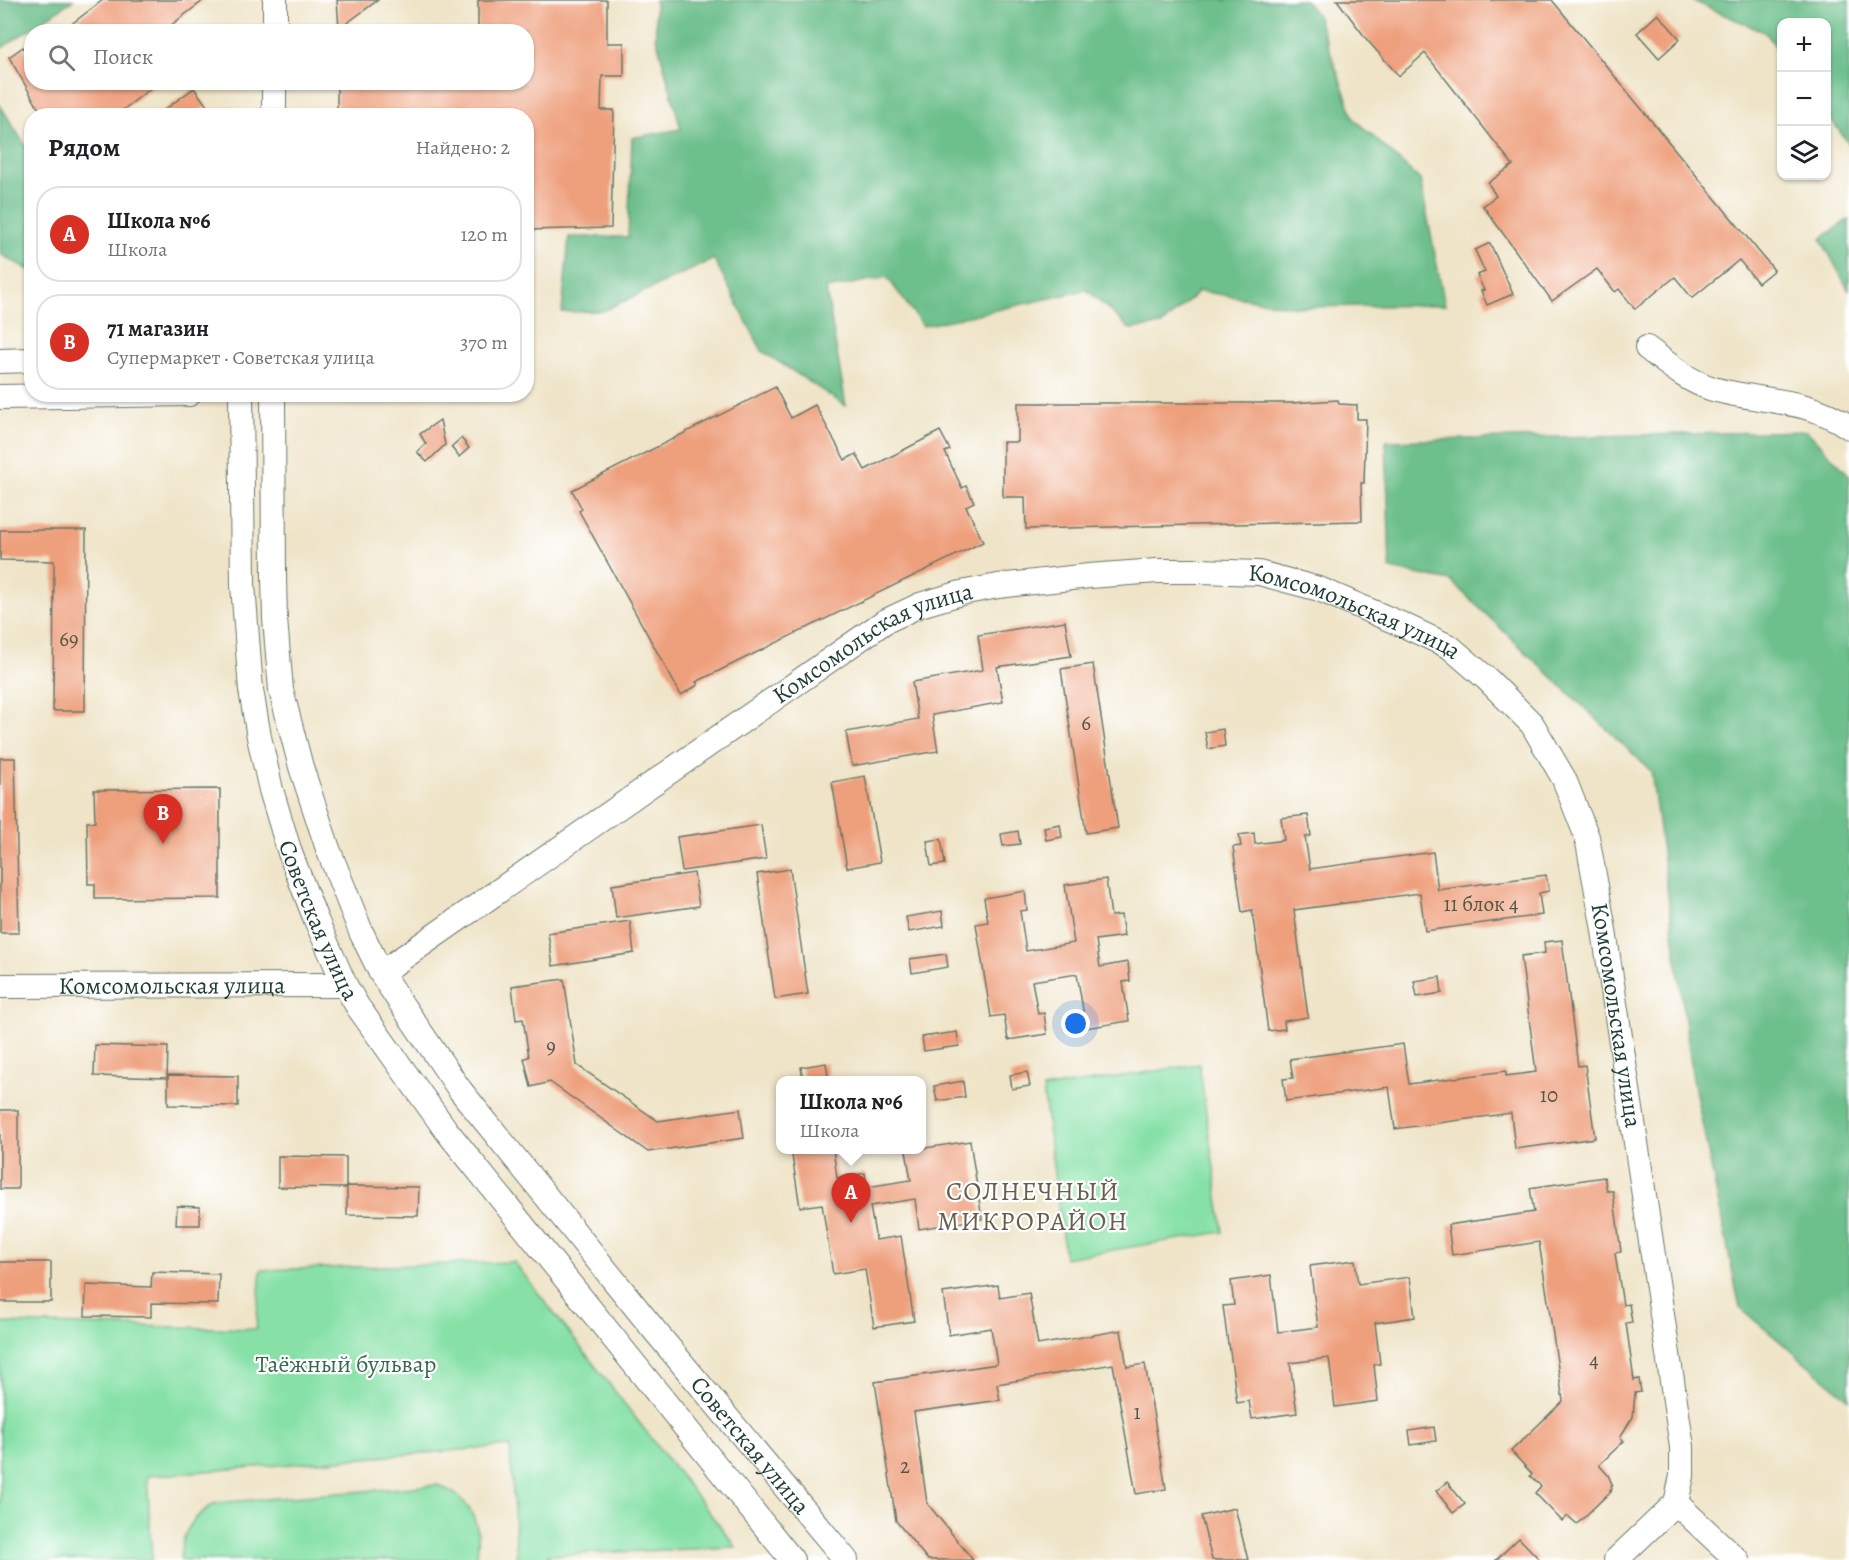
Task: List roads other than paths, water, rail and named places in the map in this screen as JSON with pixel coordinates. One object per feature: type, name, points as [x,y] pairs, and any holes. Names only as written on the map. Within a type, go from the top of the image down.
[{"type":"street","points":[[275,0],[275,24]]},
{"type":"street","points":[[274,90],[274,108]]},
{"type":"street","points":[[1647,348],[1682,376],[1711,388],[1743,396],[1807,406],[1835,416],[1849,427]]},
{"type":"street","points":[[0,361],[24,360]]},
{"type":"street","points":[[0,397],[24,397]]},
{"type":"street","name":"Советская улица","points":[[241,402],[243,585],[253,702],[272,790],[290,853],[345,985],[358,1007],[446,1130],[792,1560]]},
{"type":"street","name":"Советская улица","points":[[273,402],[275,619],[281,690],[301,767],[328,849],[361,932],[381,973],[460,1090],[655,1331],[846,1560]]},
{"type":"street","name":"Комсомольская улица","points":[[381,973],[884,622],[920,605],[961,593],[998,586],[1157,571],[1259,573],[1319,589],[1403,624],[1450,647],[1487,679],[1532,724],[1564,779],[1587,837],[1603,924],[1682,1447],[1683,1476],[1676,1503]]},
{"type":"street","name":"Комсомольская улица","points":[[0,987],[345,985]]},
{"type":"street","points":[[628,1354],[655,1331]]},
{"type":"street","points":[[1616,1560],[1676,1503],[1737,1560]]},
{"type":"place","name":"71 магазин","points":[[163,844]]},
{"type":"place","name":"Школа №6","points":[[851,1223]]},
{"type":"district","name":"СОЛНЕЧНЫЙ МИКРОРАЙОН","points":[[1033,1206]]},
{"type":"park label","name":"Таёжный бульвар","points":[[346,1364]]}]
